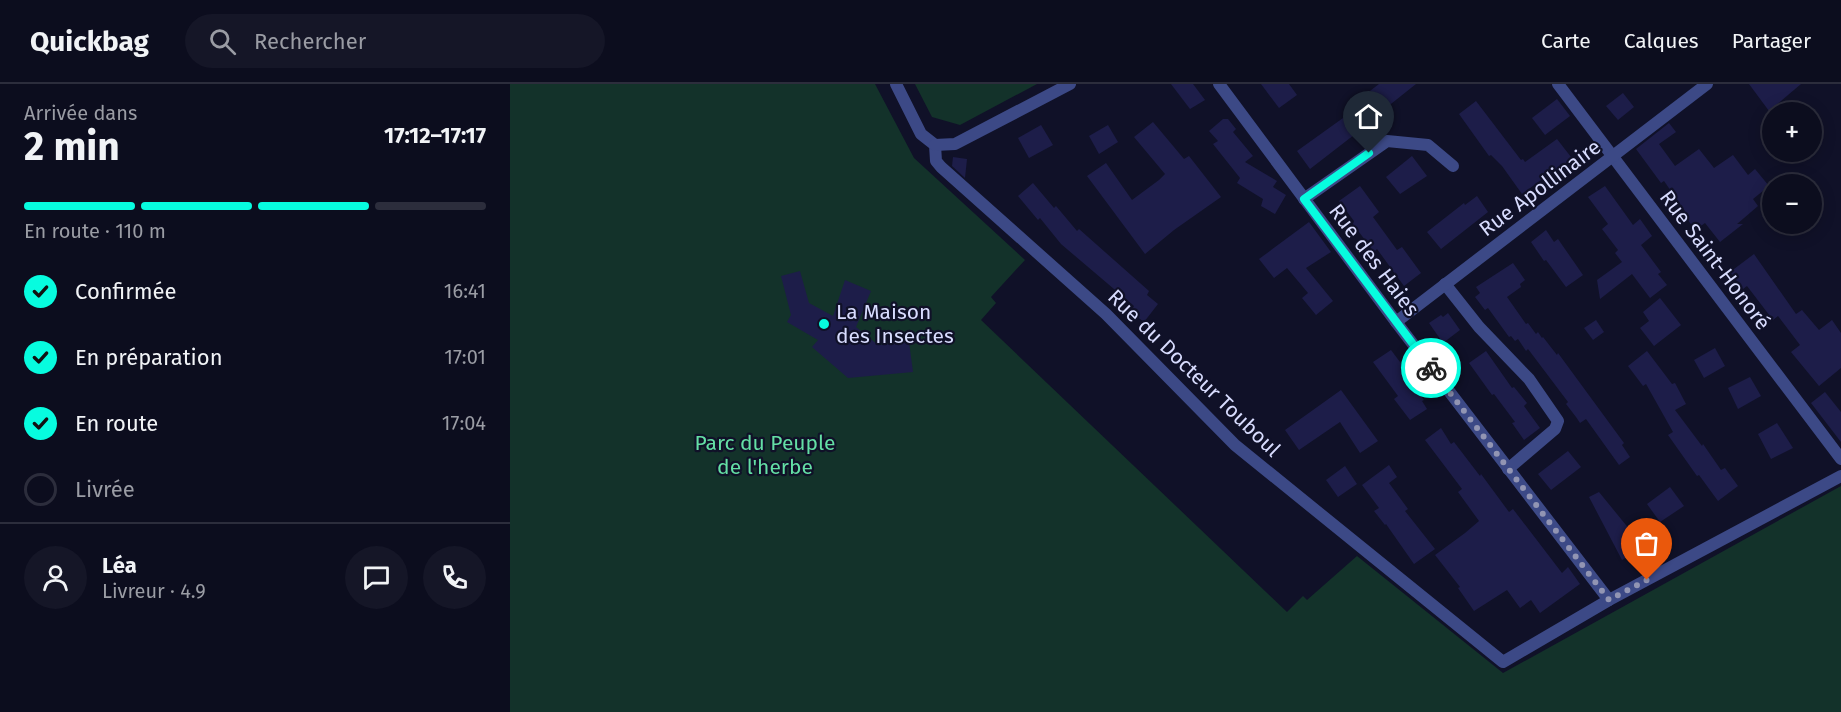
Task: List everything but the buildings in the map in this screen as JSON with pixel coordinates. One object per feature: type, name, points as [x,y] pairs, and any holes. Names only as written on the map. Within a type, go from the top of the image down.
[{"type":"street","name":"Rue du Docteur Touboul","points":[[896,84],[921,134],[935,145],[936,161],[941,167],[1106,314],[1235,444],[1503,662],[1609,600]]},
{"type":"street","points":[[935,145],[955,144],[1070,84]]},
{"type":"street","name":"Rue des Haies","points":[[1219,84],[1395,322],[1609,600]]},
{"type":"street","name":"Rue Saint-Honoré","points":[[1558,84],[1841,459]]},
{"type":"street","name":"Rue Apollinaire","points":[[1395,322],[1707,84]]},
{"type":"street","points":[[1304,199],[1387,141],[1428,145],[1453,166]]},
{"type":"street","points":[[1445,284],[1479,327],[1529,379],[1558,421],[1555,429],[1508,469]]},
{"type":"street","points":[[1609,600],[1841,476]]},
{"type":"green space","name":"Parc du Peuple de l'herbe","points":[[510,84],[875,84],[914,158],[1025,260],[991,297],[996,303],[981,320],[1287,612],[1303,596],[1307,600],[1357,556],[1503,673],[1841,486],[1841,712],[510,712]]},
{"type":"green space","points":[[915,84],[1037,84],[960,125],[932,117]]},
{"type":"way so far","points":[[1431,368],[1609,600],[1647,580]]},
{"type":"place","name":"La Maison des Insectes","points":[[824,324]]},
{"type":"route","points":[[1369,153],[1304,199],[1431,368]]}]
